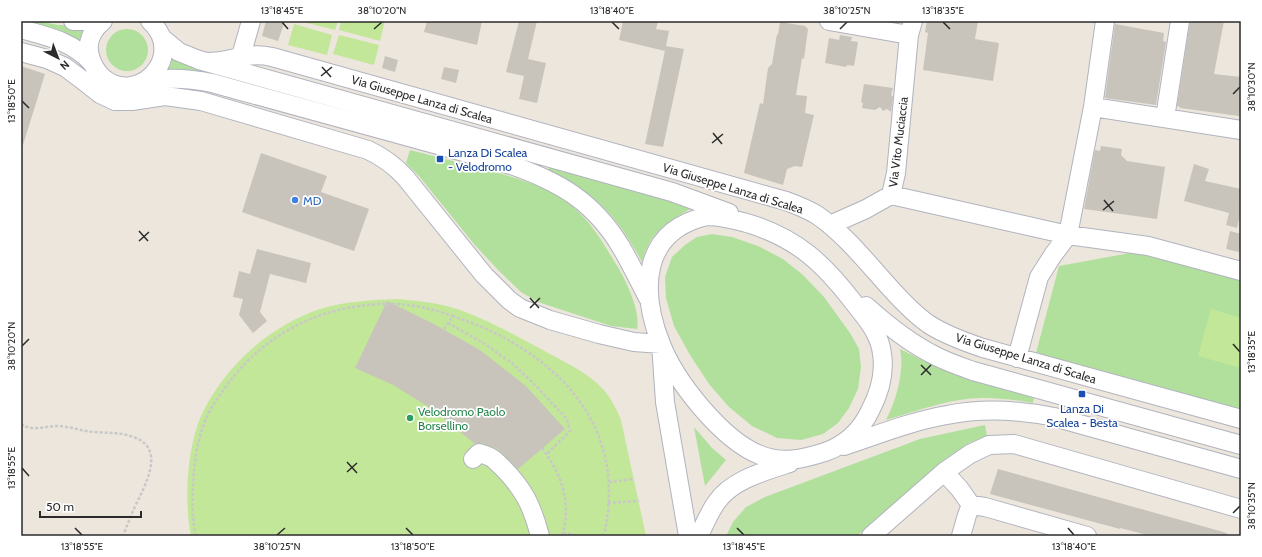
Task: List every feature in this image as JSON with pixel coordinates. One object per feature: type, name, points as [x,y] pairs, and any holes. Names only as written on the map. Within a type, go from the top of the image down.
[{"type":"street","points":[[73,21],[92,21]]},
{"type":"street","points":[[92,64],[89,50],[90,39],[93,31],[103,21]]},
{"type":"street","points":[[241,56],[251,21]]},
{"type":"street","points":[[829,21],[911,28]]},
{"type":"street","points":[[1017,358],[1039,277],[1068,235],[1093,107],[1106,21]]},
{"type":"street","points":[[1165,118],[1180,21]]},
{"type":"street","points":[[142,83],[151,77],[162,61],[164,46],[156,27]]},
{"type":"street","name":"Via Giuseppe Lanza di Scalea","points":[[156,27],[171,46],[183,54],[205,62],[672,192],[718,208],[766,229]]},
{"type":"street","name":"Via Vito Muciaccia","points":[[830,225],[866,209],[891,195],[896,174],[911,28]]},
{"type":"street","points":[[21,29],[67,44],[82,53],[104,78],[114,84],[126,86],[154,80],[173,78],[198,80],[511,165],[543,177],[566,189],[580,199],[596,214],[609,229],[621,247],[649,299]]},
{"type":"street","points":[[21,52],[47,59],[65,67],[100,94],[115,101],[127,102],[165,96],[200,101],[368,150],[390,163],[405,177],[484,275],[509,300],[520,308],[533,314],[599,334],[634,342],[661,344]]},
{"type":"street","name":"Via Giuseppe Lanza di Scalea","points":[[205,62],[214,62],[241,56],[261,55],[272,57],[801,207],[830,225],[898,296],[929,324],[961,340],[1017,358],[1241,419]]},
{"type":"street","points":[[1093,107],[1241,130]]},
{"type":"street","points":[[322,136],[328,115]]},
{"type":"street","points":[[891,195],[1068,235],[1148,246],[1241,271]]},
{"type":"street","points":[[801,459],[786,460],[761,455],[737,442],[700,406],[679,376],[661,344],[652,318],[649,299],[650,272],[655,255],[668,236],[687,222],[707,216],[718,216],[734,219],[766,229],[790,241],[814,258],[837,280],[873,328],[881,347],[883,364],[879,388],[874,404],[868,417],[858,430],[846,442],[835,449]]},
{"type":"street","name":"Via Giuseppe Lanza di Scalea","points":[[837,280],[896,332],[930,353],[952,363],[993,377],[1241,445]]},
{"type":"street","points":[[661,344],[665,402],[688,536]]},
{"type":"street","points":[[699,536],[716,502],[729,490],[751,476],[910,425],[947,415],[1001,411],[1025,412],[1054,417],[1241,469]]},
{"type":"street","points":[[871,536],[944,472],[970,454],[989,444],[1014,444],[1241,508]]},
{"type":"street","points":[[473,459],[479,453],[492,457],[520,487],[530,503],[536,518],[540,536]]},
{"type":"street","points":[[944,472],[959,488],[971,505],[985,507],[1088,536]]},
{"type":"street","points":[[961,536],[971,505]]},
{"type":"path","points":[[196,536],[192,501],[194,467],[199,440],[206,419],[217,400],[247,361],[270,341],[292,327],[321,315],[370,305],[398,304],[425,307],[454,316],[501,335],[554,372],[577,397],[592,420],[601,441],[606,462],[609,482],[604,536]]},
{"type":"path","points":[[444,329],[454,316]]},
{"type":"path","points":[[448,323],[485,344],[513,364],[533,382],[567,419],[570,431],[546,454]]},
{"type":"path","points":[[21,424],[30,428],[56,426],[94,432],[119,433],[136,438],[145,444],[152,457],[150,469],[144,489],[123,536]]},
{"type":"path","points":[[542,448],[564,490],[566,516],[563,534],[581,536]]},
{"type":"path","points":[[609,482],[634,478]]},
{"type":"path","points":[[608,503],[639,501]]},
{"type":"green space","points":[[21,21],[37,21],[58,25],[86,26],[80,42]]},
{"type":"green space","points":[[299,21],[338,21],[335,30]]},
{"type":"green space","points":[[341,21],[385,21],[380,41],[339,30]]},
{"type":"green space","points":[[294,24],[332,35],[327,55],[288,45]]},
{"type":"green space","points":[[127,29],[142,35],[148,50],[142,65],[127,71],[112,65],[106,50],[112,35]]},
{"type":"green space","points":[[339,35],[379,45],[374,65],[333,54]]},
{"type":"green space","points":[[172,57],[238,78],[237,82],[167,71],[171,64]]},
{"type":"green space","points":[[410,150],[492,171],[530,183],[553,193],[564,200],[594,229],[622,275],[635,307],[638,322],[637,329],[611,326],[538,302],[521,292],[474,244],[419,176],[406,163]]},
{"type":"green space","points":[[549,165],[690,206],[692,208],[660,229],[654,236],[645,252],[642,262],[633,245],[614,218],[579,187],[548,170]]},
{"type":"green space","points":[[712,234],[732,237],[758,246],[783,259],[803,275],[824,297],[850,333],[859,349],[861,367],[858,389],[849,408],[838,423],[823,434],[801,440],[777,438],[752,426],[729,407],[709,384],[690,355],[674,326],[666,298],[665,277],[672,257],[685,245],[697,237]]},
{"type":"green space","points":[[1141,251],[1241,279],[1241,409],[1036,353],[1059,266]]},
{"type":"green space","name":"Velodromo Paolo Borsellino","points":[[399,299],[444,305],[485,320],[574,367],[603,389],[613,403],[621,420],[646,536],[191,536],[187,492],[190,459],[196,429],[211,398],[235,365],[266,337],[301,316],[340,304],[369,300]]},
{"type":"green space","points":[[1211,309],[1241,318],[1241,368],[1198,356]]},
{"type":"green space","points":[[900,349],[938,368],[961,377],[1034,397],[1033,403],[983,398],[959,400],[886,420],[898,388],[901,363]]},
{"type":"green space","points":[[985,425],[987,436],[969,443],[945,459],[857,536],[726,536],[733,522],[746,507],[765,497],[920,439]]},
{"type":"green space","points":[[694,427],[712,448],[726,460],[705,486]]},
{"type":"building","points":[[266,21],[285,21],[278,41],[262,36]]},
{"type":"building","points":[[427,21],[482,21],[477,45],[424,32]]},
{"type":"building","points":[[519,21],[537,21],[528,59],[546,63],[537,103],[519,99],[524,76],[506,72]]},
{"type":"building","points":[[623,21],[658,21],[656,29],[669,31],[665,51],[619,40]]},
{"type":"building","points":[[927,21],[978,21],[975,39],[999,43],[993,81],[923,70],[928,33],[925,32]]},
{"type":"building","points":[[1190,21],[1224,21],[1214,74],[1241,77],[1241,101],[1239,116],[1180,108],[1177,106]]},
{"type":"building","points":[[780,22],[805,26],[808,29],[804,59],[802,58],[796,95],[807,96],[805,113],[814,115],[802,167],[795,166],[787,169],[783,185],[744,173],[760,103],[763,104],[768,68],[772,64]]},
{"type":"building","points":[[1115,24],[1164,33],[1163,41],[1166,42],[1156,105],[1105,98]]},
{"type":"building","points":[[840,35],[852,37],[851,41],[858,42],[854,66],[847,65],[846,67],[825,63],[829,38],[839,40]]},
{"type":"building","points":[[666,46],[684,49],[663,147],[645,144]]},
{"type":"building","points":[[385,56],[398,60],[395,72],[382,68]]},
{"type":"building","points":[[21,66],[45,74],[23,145],[21,145]]},
{"type":"building","points":[[444,67],[459,70],[456,83],[441,79]]},
{"type":"building","points":[[864,84],[893,88],[891,95],[893,97],[891,112],[887,109],[883,111],[880,107],[875,110],[862,108],[863,103],[861,102]]},
{"type":"building","points":[[1101,146],[1122,149],[1121,155],[1127,161],[1165,167],[1157,219],[1084,209],[1095,150],[1100,151]]},
{"type":"building","name":"MD","points":[[261,153],[327,176],[321,192],[369,209],[354,251],[242,212]]},
{"type":"building","points":[[1194,164],[1209,169],[1205,181],[1241,189],[1239,209],[1241,211],[1237,228],[1226,225],[1229,213],[1184,201]]},
{"type":"building","points":[[1230,231],[1241,234],[1239,252],[1226,249]]},
{"type":"building","points":[[257,249],[311,263],[306,283],[270,274],[260,312],[267,321],[253,333],[239,315],[243,299],[233,297],[239,271],[250,274]]},
{"type":"building","points":[[387,301],[430,322],[480,350],[527,387],[565,429],[518,469],[498,449],[482,443],[475,444],[432,409],[393,385],[355,368]]},
{"type":"building","points":[[998,469],[1227,533],[1227,536],[1151,536],[990,494]]},
{"type":"place","name":"Lanza Di Scalea - Velodromo","points":[[440,159]]},
{"type":"place","name":"MD","points":[[295,200]]},
{"type":"place","name":"Lanza Di Scalea - Besta","points":[[1082,394]]},
{"type":"place","name":"Velodromo Paolo Borsellino","points":[[410,418]]}]
